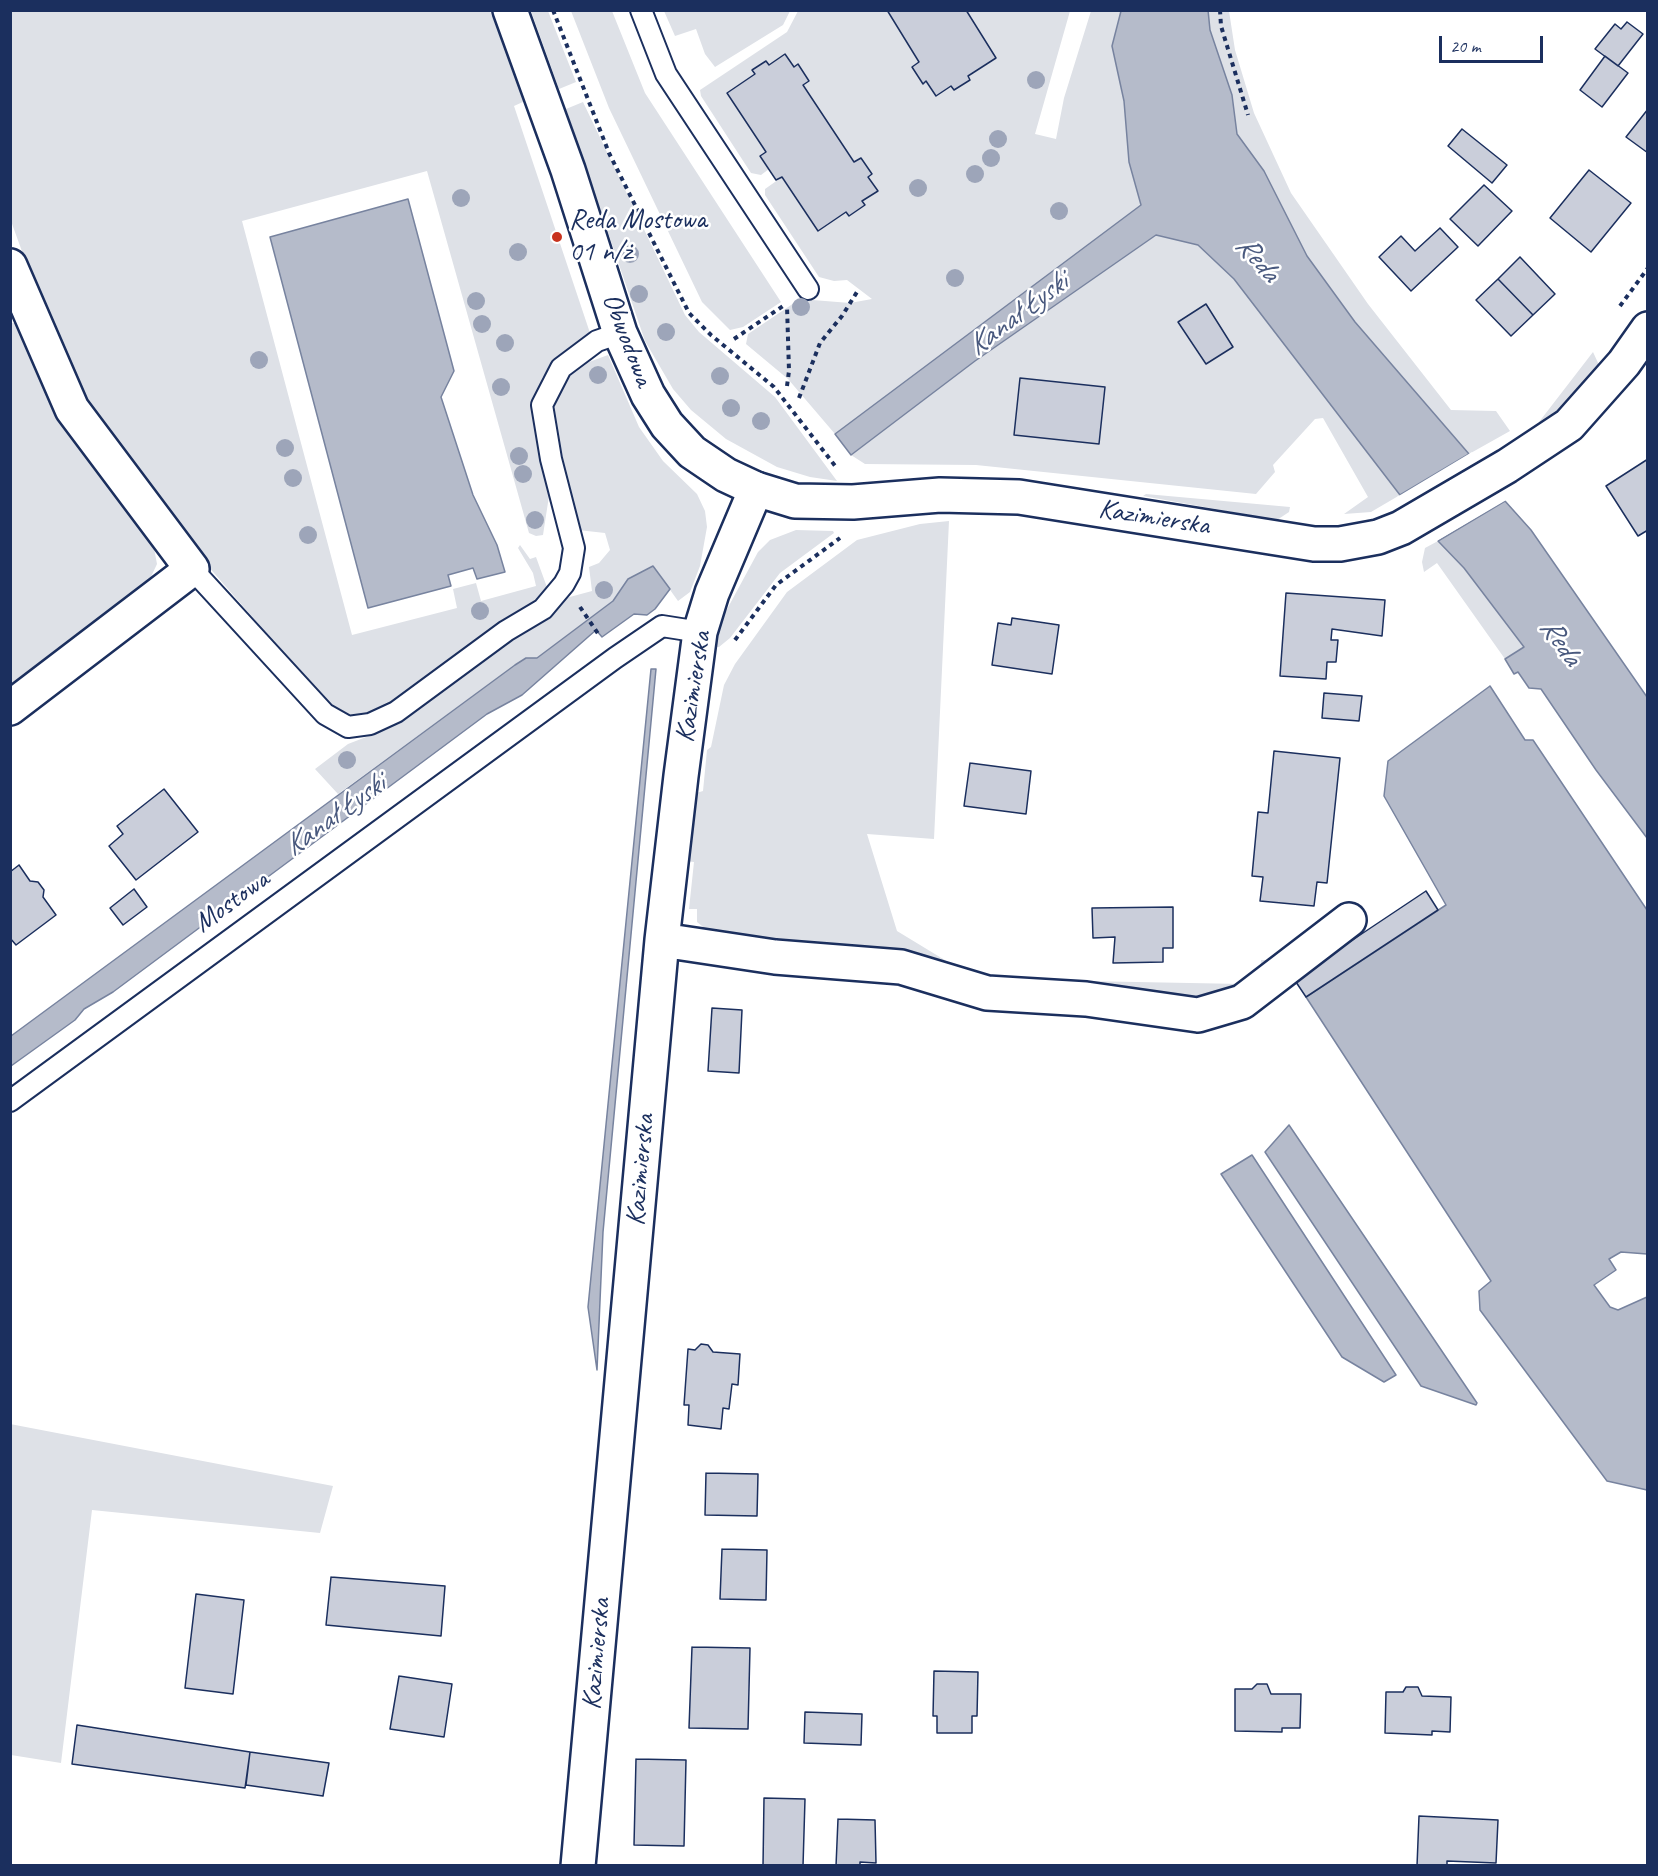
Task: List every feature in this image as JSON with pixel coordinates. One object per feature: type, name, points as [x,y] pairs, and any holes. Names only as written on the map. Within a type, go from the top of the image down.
[{"type":"street","name":"Obwodowa","points":[[510,10],[568,170],[620,333],[643,385],[667,425],[692,452],[726,475],[756,489]]},
{"type":"street","points":[[10,267],[72,409],[192,569],[10,708]]},
{"type":"street","name":"Kazimierska","points":[[578,1866],[662,940],[700,632],[712,593],[756,489],[795,501],[853,502],[940,495],[1019,497],[1314,544],[1340,544],[1369,539],[1401,528],[1507,466],[1569,425],[1624,363],[1647,329]]},
{"type":"street","points":[[662,940],[775,957],[901,967],[987,993],[1086,999],[1198,1016],[1242,1002],[1349,920]]},
{"type":"lane","points":[[641,10],[666,75],[808,289]]},
{"type":"lane","points":[[192,569],[325,714],[348,727],[370,724],[396,712],[506,631],[543,609],[564,584],[570,573],[574,548],[551,459],[542,405],[561,368],[597,341],[620,333]]},
{"type":"lane","name":"Mostowa","points":[[10,1101],[662,626],[700,632]]},
{"type":"path","points":[[553,10],[609,153],[689,313],[711,335],[774,387],[840,471]]},
{"type":"path","points":[[1220,10],[1221,26],[1248,115]]},
{"type":"path","points":[[734,339],[808,289]]},
{"type":"path","points":[[799,399],[820,343],[856,292]]},
{"type":"path","points":[[787,386],[789,371],[788,302]]},
{"type":"path","points":[[732,644],[776,585],[842,537]]},
{"type":"path","points":[[588,619],[596,630]]},
{"type":"shaded area","points":[[10,11],[490,11],[525,101],[514,106],[590,333],[561,354],[542,378],[535,408],[549,496],[543,535],[536,536],[529,533],[427,171],[242,221],[352,635],[457,608],[453,589],[476,583],[481,601],[536,586],[533,573],[518,548],[520,545],[530,559],[536,557],[548,590],[546,599],[407,694],[368,717],[345,715],[330,706],[200,557],[109,440],[61,359],[11,221]]},
{"type":"shaded area","points":[[531,11],[548,11],[576,82],[559,89]]},
{"type":"shaded area","points":[[571,11],[612,11],[645,93],[781,302],[743,327],[730,330],[702,302],[609,108]]},
{"type":"shaded area","points":[[664,11],[790,11],[783,25],[715,67],[705,54],[696,29],[675,36]]},
{"type":"shaded area","points":[[798,11],[887,11],[919,62],[923,83],[926,81],[951,86],[996,58],[966,11],[1070,11],[1035,134],[1056,139],[1064,98],[1091,11],[1121,11],[1112,46],[1124,101],[1129,162],[1141,205],[835,434],[788,379],[746,344],[748,334],[800,299],[850,303],[872,299],[847,280],[834,281],[819,277],[765,195],[765,189],[782,177],[849,215],[865,205],[862,201],[877,191],[868,177],[872,174],[861,158],[854,162],[803,85],[809,81],[798,64],[794,67],[769,65],[766,61],[753,70],[755,74],[727,93],[766,152],[769,169],[761,175],[751,173],[701,96],[700,90],[787,32]]},
{"type":"shaded area","points":[[1208,11],[1229,11],[1235,50],[1254,113],[1291,193],[1368,304],[1451,410],[1496,411],[1510,431],[1469,454],[1355,322],[1307,256],[1290,222],[1262,196],[1196,57],[1210,30]]},
{"type":"shaded area","points":[[583,102],[685,315],[699,332],[775,397],[837,481],[810,477],[777,467],[726,439],[691,410],[673,389],[645,341],[566,109]]},
{"type":"shaded area","points":[[1156,235],[1198,245],[1234,279],[1400,495],[1371,512],[1344,514],[1368,497],[1323,418],[1315,419],[1273,465],[1275,472],[1256,494],[976,465],[865,464],[851,455],[975,361]]},
{"type":"shaded area","points":[[11,323],[16,323],[73,437],[150,527],[157,564],[141,598],[11,692]]},
{"type":"shaded area","points":[[1593,352],[1599,365],[1559,409],[1541,424],[1539,422]]},
{"type":"shaded area","points":[[608,355],[639,427],[663,461],[697,494],[705,511],[707,527],[700,566],[690,592],[678,601],[653,566],[628,579],[613,601],[537,659],[526,658],[515,665],[338,794],[315,769],[348,744],[392,727],[500,646],[552,615],[566,598],[592,591],[589,567],[599,563],[610,550],[605,533],[578,530],[556,448],[552,419],[557,396],[569,377],[589,362]]},
{"type":"shaded area","points":[[1146,494],[1290,507],[1289,512],[1277,520],[1143,496]]},
{"type":"shaded area","points":[[949,521],[934,839],[867,834],[897,931],[976,979],[1243,984],[1260,971],[1261,960],[1268,960],[1267,973],[1241,994],[1221,1002],[1195,1007],[1105,994],[975,982],[928,966],[879,956],[833,954],[734,943],[712,934],[697,922],[697,909],[689,909],[694,862],[685,861],[693,794],[703,791],[707,750],[711,747],[724,685],[735,664],[787,592],[857,540],[920,524]]},
{"type":"shaded area","points":[[796,530],[833,531],[834,533],[780,573],[730,638],[719,647],[713,647],[725,613],[758,552],[770,540]]},
{"type":"shaded area","points":[[1438,541],[1464,568],[1524,647],[1505,659],[1437,563],[1424,572],[1422,562],[1425,548]]},
{"type":"shaded area","points":[[10,1424],[333,1486],[320,1533],[92,1510],[61,1763],[11,1755]]},
{"type":"water","points":[[1208,10],[1210,30],[1232,95],[1237,134],[1264,171],[1307,256],[1355,322],[1469,454],[1400,495],[1234,279],[1198,245],[1156,235],[975,361],[851,455],[835,434],[1141,205],[1129,162],[1124,101],[1112,46],[1121,11]]},
{"type":"water","points":[[408,199],[454,371],[441,397],[473,495],[497,545],[505,572],[477,579],[473,568],[448,575],[451,586],[368,608],[270,237]]},
{"type":"water","name":"Reda","points":[[1505,501],[1531,530],[1647,697],[1647,838],[1596,770],[1541,689],[1529,688],[1518,672],[1514,674],[1505,659],[1524,647],[1464,568],[1438,541]]},
{"type":"water","name":"Kanał Łyski","points":[[653,566],[670,589],[655,609],[647,615],[634,614],[602,637],[596,630],[522,695],[487,714],[113,992],[84,1009],[75,1020],[11,1066],[11,1036],[515,665],[526,658],[537,658],[613,601],[628,579]]},
{"type":"water","points":[[651,669],[656,669],[603,1232],[597,1370],[588,1307]]},
{"type":"water","points":[[1490,686],[1525,740],[1533,740],[1647,910],[1647,1254],[1621,1252],[1609,1259],[1616,1270],[1594,1285],[1610,1307],[1618,1310],[1647,1297],[1647,1490],[1607,1481],[1480,1310],[1479,1291],[1491,1281],[1306,997],[1446,905],[1384,796],[1388,761]]},
{"type":"water","points":[[1289,1125],[1477,1403],[1476,1405],[1421,1386],[1265,1152]]},
{"type":"water","points":[[1252,1155],[1396,1375],[1384,1382],[1342,1357],[1221,1174]]},
{"type":"pier","points":[[1472,452],[1471,456],[1401,498],[1397,497]]},
{"type":"pier","points":[[1504,498],[1508,499],[1435,542],[1436,538]]},
{"type":"building","points":[[887,10],[966,10],[996,58],[968,76],[970,80],[954,90],[951,86],[936,96],[926,81],[923,84],[912,67],[919,62]]},
{"type":"building","points":[[1627,22],[1643,34],[1618,66],[1595,49],[1615,24],[1621,29]]},
{"type":"building","points":[[785,54],[794,67],[798,64],[809,81],[803,85],[854,162],[861,158],[872,174],[868,177],[878,191],[862,201],[865,205],[849,216],[846,212],[818,231],[782,177],[776,180],[760,156],[766,152],[727,93],[755,74],[752,70],[766,61],[769,65]]},
{"type":"building","points":[[1605,56],[1628,73],[1602,107],[1580,90]]},
{"type":"building","points":[[1648,109],[1648,153],[1626,137]]},
{"type":"building","points":[[1462,129],[1507,165],[1492,183],[1448,146]]},
{"type":"building","points":[[1589,170],[1631,203],[1591,252],[1550,218]]},
{"type":"building","points":[[1484,185],[1512,211],[1478,246],[1450,219]]},
{"type":"building","points":[[1440,228],[1458,247],[1411,291],[1379,257],[1401,236],[1415,251]]},
{"type":"building","points":[[1520,257],[1555,294],[1533,315],[1498,279]]},
{"type":"building","points":[[1498,279],[1533,315],[1511,336],[1476,300]]},
{"type":"building","points":[[1206,304],[1233,347],[1206,364],[1178,322]]},
{"type":"building","points":[[1020,378],[1105,387],[1099,444],[1014,435]]},
{"type":"building","points":[[1648,459],[1648,530],[1638,536],[1606,486]]},
{"type":"building","points":[[1286,593],[1385,600],[1382,636],[1332,629],[1331,640],[1338,640],[1336,662],[1327,662],[1326,679],[1280,676]]},
{"type":"building","points":[[1012,618],[1059,625],[1052,674],[992,665],[998,623],[1011,625]]},
{"type":"building","points":[[1324,693],[1362,696],[1359,721],[1322,718]]},
{"type":"building","points":[[1274,751],[1340,758],[1327,883],[1317,882],[1314,906],[1260,901],[1263,877],[1252,876],[1258,812],[1268,813]]},
{"type":"building","points":[[970,763],[1031,771],[1026,814],[964,806]]},
{"type":"building","points":[[164,789],[198,832],[136,880],[109,846],[123,834],[117,826]]},
{"type":"building","points":[[19,865],[30,881],[38,882],[44,890],[43,897],[56,915],[16,945],[10,938],[10,872]]},
{"type":"building","points":[[134,889],[147,907],[123,925],[110,908]]},
{"type":"building","points":[[1426,891],[1438,910],[1306,997],[1294,979]]},
{"type":"building","points":[[1173,907],[1173,948],[1163,948],[1163,962],[1113,963],[1115,937],[1093,938],[1092,908]]},
{"type":"building","points":[[712,1008],[742,1010],[739,1073],[708,1071]]},
{"type":"building","points":[[701,1344],[708,1345],[713,1352],[740,1354],[738,1385],[732,1384],[729,1409],[723,1408],[721,1429],[688,1425],[689,1405],[684,1405],[688,1349],[695,1350]]},
{"type":"building","points":[[706,1473],[758,1474],[757,1516],[705,1515]]},
{"type":"building","points":[[722,1549],[767,1550],[766,1600],[720,1599]]},
{"type":"building","points":[[331,1577],[445,1586],[441,1636],[326,1625]]},
{"type":"building","points":[[196,1594],[244,1600],[233,1694],[185,1688]]},
{"type":"building","points":[[692,1647],[750,1648],[748,1729],[689,1728]]},
{"type":"building","points":[[934,1671],[978,1672],[977,1716],[972,1716],[972,1733],[937,1733],[937,1716],[933,1716]]},
{"type":"building","points":[[399,1676],[452,1684],[444,1737],[390,1729]]},
{"type":"building","points":[[1257,1684],[1267,1684],[1271,1694],[1301,1694],[1300,1728],[1282,1728],[1282,1732],[1235,1731],[1235,1689],[1252,1689]]},
{"type":"building","points":[[1406,1687],[1418,1687],[1422,1696],[1451,1697],[1450,1732],[1432,1731],[1432,1735],[1385,1733],[1386,1692],[1403,1692]]},
{"type":"building","points":[[805,1712],[862,1714],[861,1745],[804,1743]]},
{"type":"building","points":[[77,1725],[250,1752],[245,1788],[72,1764]]},
{"type":"building","points":[[250,1752],[329,1763],[323,1796],[246,1785]]},
{"type":"building","points":[[636,1759],[686,1760],[684,1846],[634,1845]]},
{"type":"building","points":[[764,1798],[805,1799],[803,1866],[763,1866]]},
{"type":"building","points":[[1419,1816],[1498,1820],[1496,1863],[1447,1861],[1447,1866],[1417,1866]]},
{"type":"building","points":[[838,1819],[875,1820],[876,1863],[860,1862],[860,1866],[836,1866]]},
{"type":"place","name":"Reda Mostowa 01 n/ż","points":[[557,237]]}]
